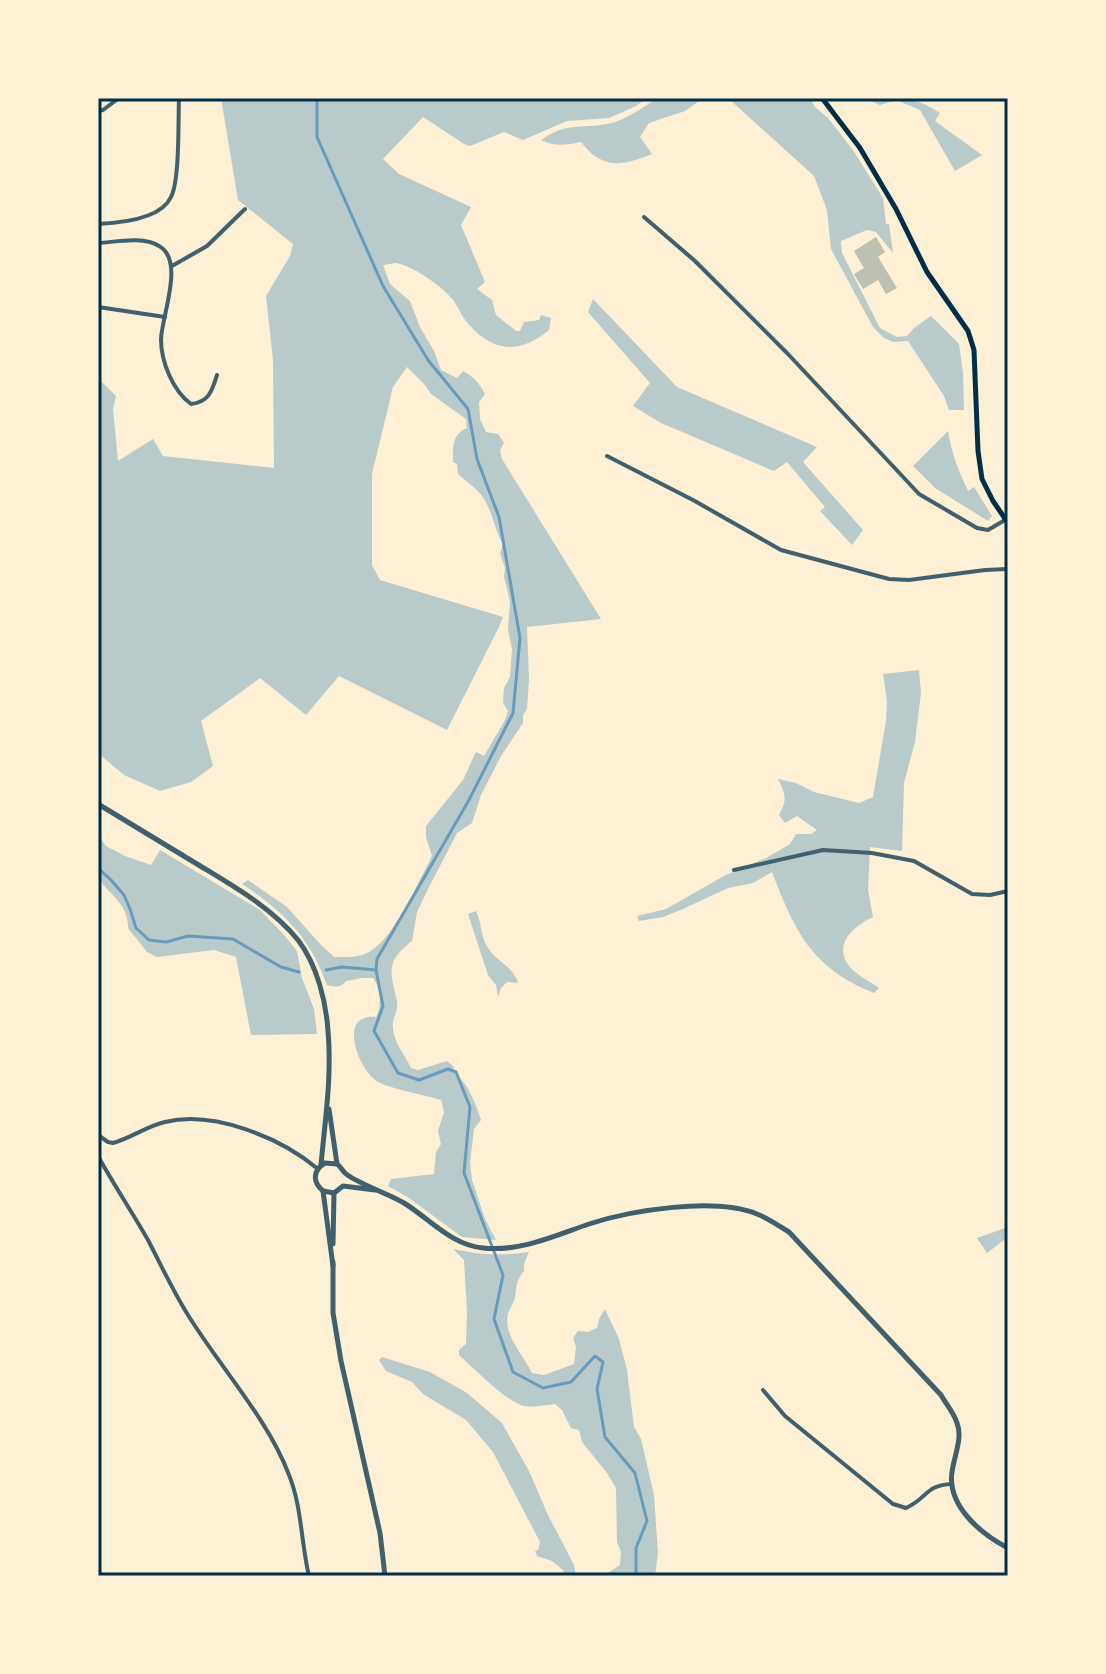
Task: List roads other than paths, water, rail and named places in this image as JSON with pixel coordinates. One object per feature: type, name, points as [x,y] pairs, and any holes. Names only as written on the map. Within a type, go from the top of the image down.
[{"type":"main road","points":[[822,98],[860,148],[896,209],[927,272],[968,331],[974,350],[982,479],[1007,521]]},
{"type":"street","points":[[98,111],[119,98]]},
{"type":"street","points":[[98,224],[124,223],[156,212],[171,199],[176,173],[179,98]]},
{"type":"street","points":[[172,266],[207,246],[245,209]]},
{"type":"street","points":[[644,217],[695,261],[788,354],[919,494],[977,528],[988,530],[1007,521]]},
{"type":"street","points":[[98,243],[149,242],[161,246],[170,255],[172,266],[161,341],[175,387],[191,404],[200,403],[208,398],[217,375]]},
{"type":"street","points":[[98,307],[165,317]]},
{"type":"street","points":[[607,456],[781,550],[889,579],[909,580],[1008,569]]},
{"type":"street","points":[[98,804],[244,893],[271,912],[299,942],[313,967],[328,1030],[328,1101],[315,1180],[323,1191],[334,1193]]},
{"type":"street","points":[[734,870],[823,850],[872,853],[914,861],[972,894],[990,895],[1008,891]]},
{"type":"street","points":[[328,1101],[337,1164],[345,1173],[406,1204],[460,1242],[481,1248],[507,1248],[547,1240],[629,1213],[679,1207],[727,1207],[757,1214],[789,1232],[941,1395],[958,1424],[959,1440],[951,1474],[953,1494],[967,1517],[993,1541],[1008,1548]]},
{"type":"street","points":[[98,1135],[113,1143],[161,1123],[205,1120],[257,1134],[319,1167]]},
{"type":"street","points":[[98,1158],[129,1206],[188,1314],[283,1459],[296,1496],[305,1565],[310,1575]]},
{"type":"street","points":[[319,1167],[325,1163],[337,1164]]},
{"type":"street","points":[[345,1173],[343,1186],[334,1193],[333,1313],[380,1533],[385,1576]]},
{"type":"street","points":[[343,1186],[380,1190]]},
{"type":"street","points":[[323,1191],[333,1266]]},
{"type":"street","points":[[763,1390],[785,1416],[893,1504],[906,1508],[934,1486],[952,1484]]},
{"type":"waterway","points":[[317,98],[317,137],[383,286],[428,360],[468,409],[477,459],[499,517],[520,638],[513,713],[469,800],[377,959],[383,1006],[374,1031],[398,1073],[419,1080],[448,1069],[456,1072],[470,1107],[464,1173],[503,1275],[494,1319],[513,1372],[543,1388],[571,1382],[595,1356],[603,1362],[597,1389],[605,1437],[635,1473],[647,1521],[636,1548],[636,1576]]},
{"type":"waterway","points":[[98,868],[124,895],[136,928],[149,940],[166,942],[188,936],[233,939],[281,967],[299,972]]},
{"type":"waterway","points":[[326,970],[342,967],[376,970]]}]
